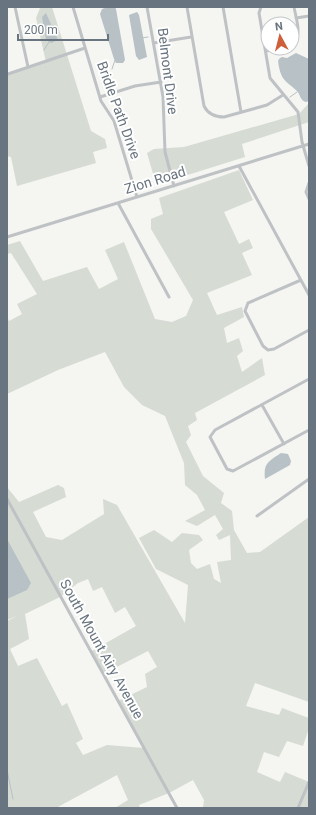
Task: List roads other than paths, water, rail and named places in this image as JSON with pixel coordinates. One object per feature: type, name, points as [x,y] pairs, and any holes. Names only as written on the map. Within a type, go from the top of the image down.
[{"type":"street","points":[[15,7],[28,67]]},
{"type":"street","name":"Bridle Path Drive","points":[[73,7],[100,97],[115,123],[137,197]]},
{"type":"street","name":"Belmont Drive","points":[[147,7],[164,105],[164,147],[174,186]]},
{"type":"street","points":[[187,7],[206,110],[218,117],[267,105],[283,95]]},
{"type":"street","points":[[223,7],[241,112]]},
{"type":"street","points":[[154,43],[192,37]]},
{"type":"street","points":[[8,74],[85,48]]},
{"type":"street","points":[[267,56],[271,80],[298,112],[303,146],[309,166]]},
{"type":"street","points":[[100,97],[135,86],[161,82]]},
{"type":"street","name":"Zion Road","points":[[7,237],[309,144]]},
{"type":"street","points":[[239,166],[309,295]]},
{"type":"street","points":[[309,182],[306,192],[309,200]]},
{"type":"street","points":[[118,203],[169,297]]},
{"type":"street","points":[[301,280],[248,303],[245,311],[263,346],[268,350],[274,349],[309,330]]},
{"type":"street","points":[[309,378],[211,433],[211,441],[225,467],[229,471],[235,470],[309,430]]},
{"type":"street","points":[[262,405],[284,444]]},
{"type":"street","points":[[257,516],[309,480]]},
{"type":"street","name":"South Mount Airy Avenue","points":[[7,500],[177,808]]},
{"type":"street","points":[[298,808],[309,782]]},
{"type":"waterway","points":[[141,38],[148,37]]},
{"type":"waterway","points":[[44,50],[49,42]]},
{"type":"waterway","points":[[112,69],[115,60]]},
{"type":"waterway","points":[[290,97],[297,92]]},
{"type":"waterway","points":[[7,770],[13,799]]}]
